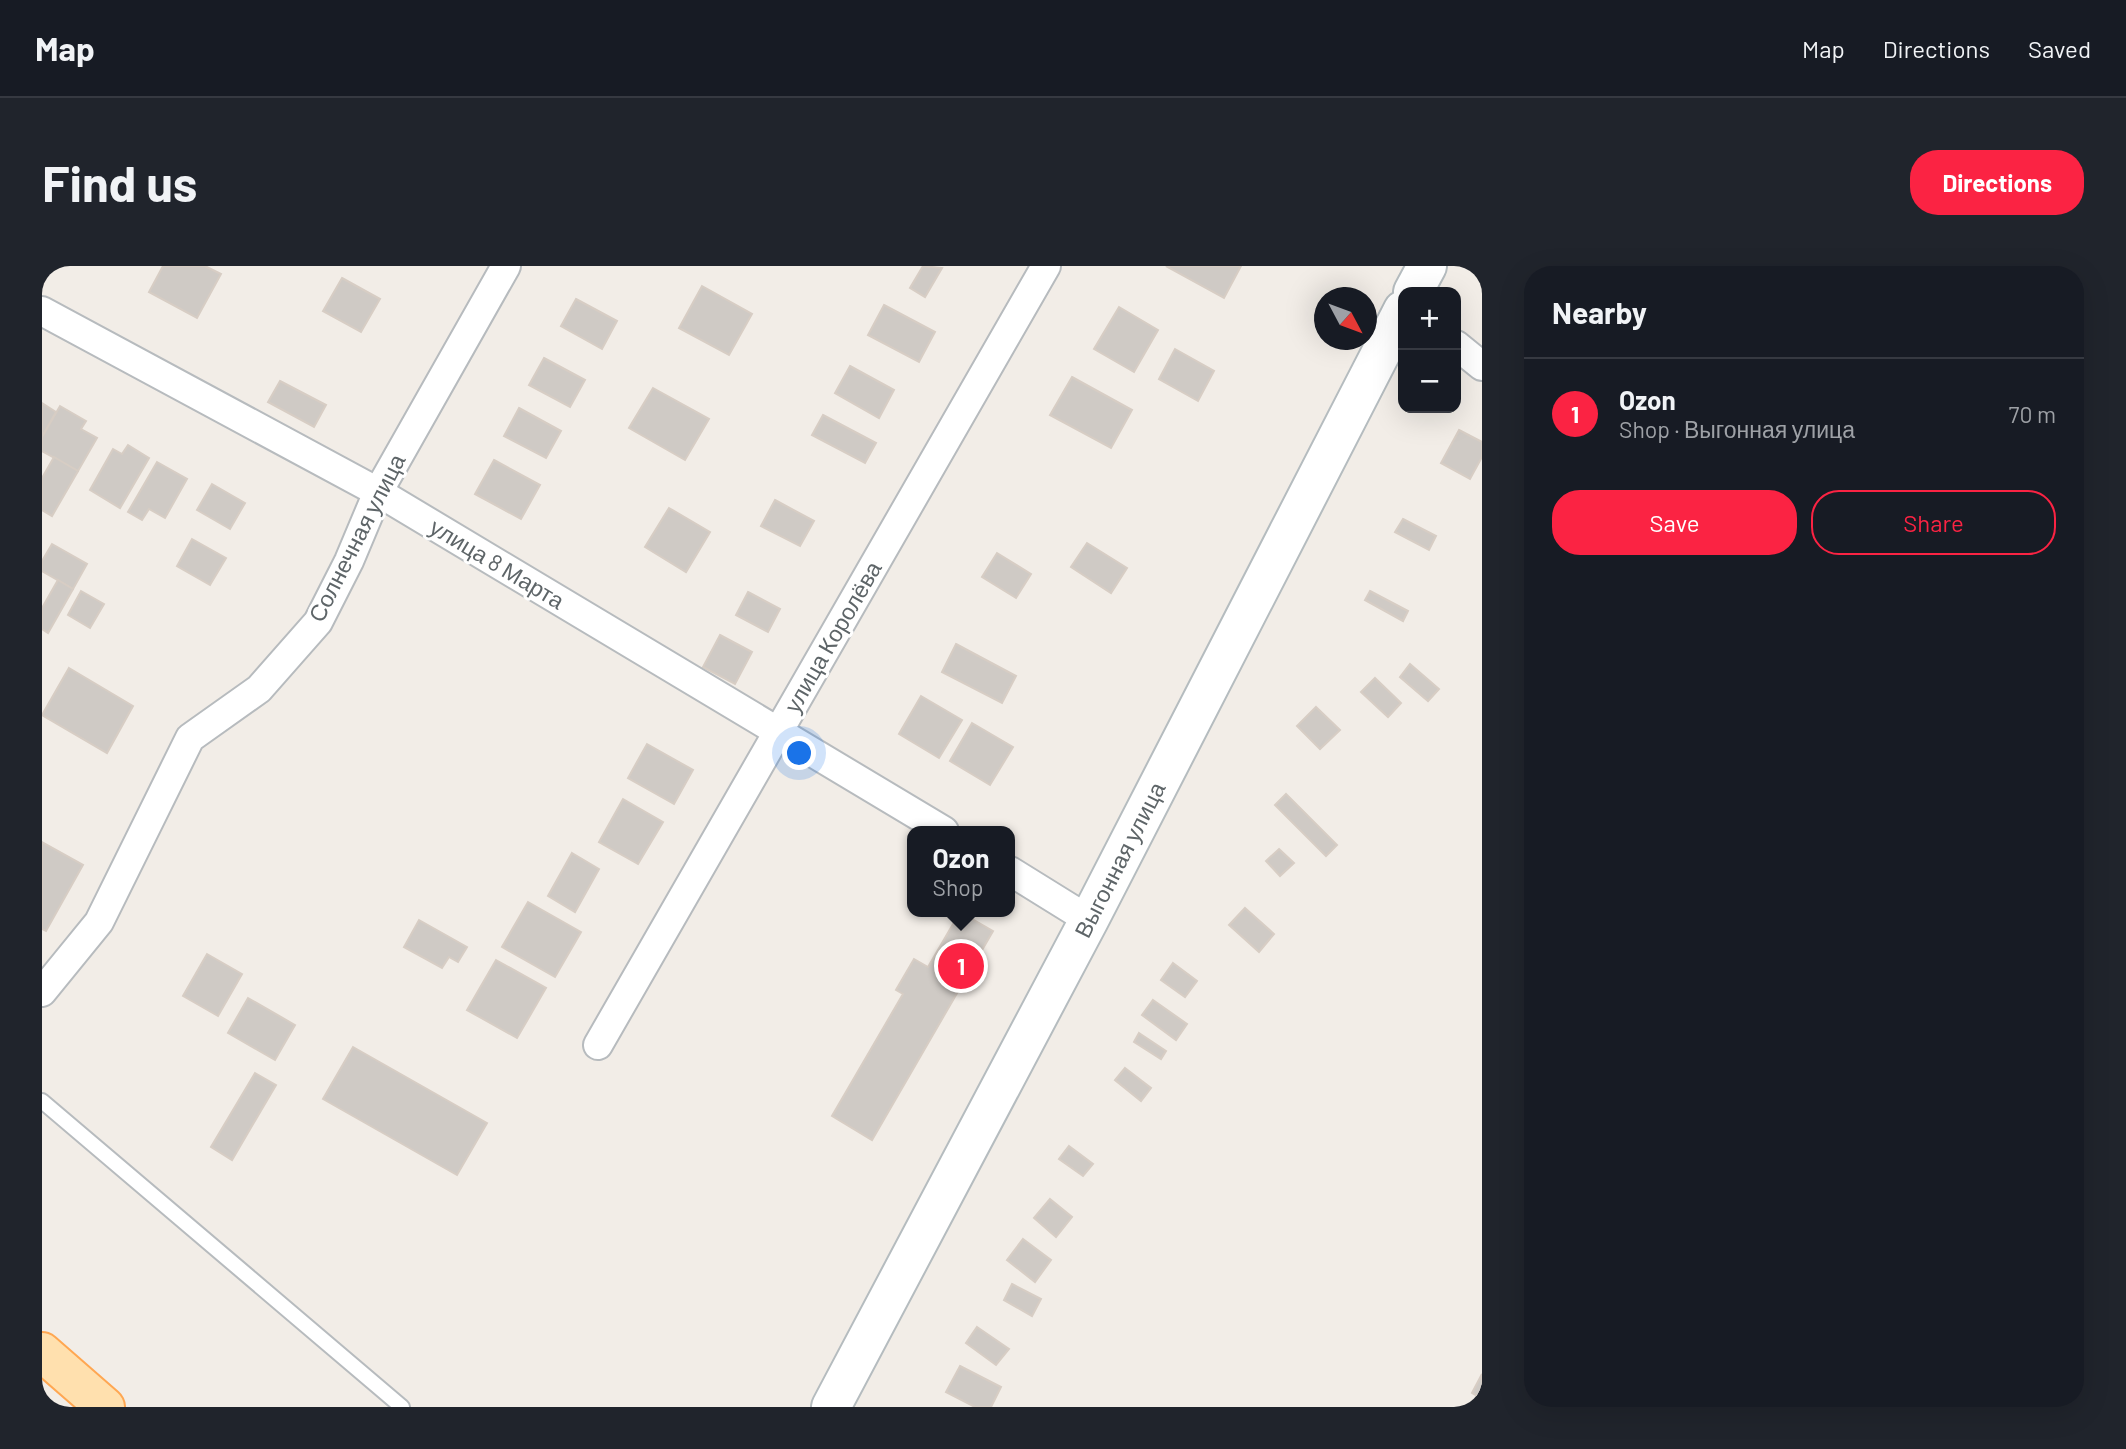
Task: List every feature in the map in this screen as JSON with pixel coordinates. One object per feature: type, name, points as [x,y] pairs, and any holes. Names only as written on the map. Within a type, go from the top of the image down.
[{"type":"main road","points":[[42,1352],[105,1407]]},
{"type":"street","name":"Солнечная улица","points":[[42,992],[99,922],[190,738],[259,689],[318,622],[349,561],[378,492],[506,266]]},
{"type":"street","name":"улица Королёва","points":[[598,1045],[1046,266]]},
{"type":"street","points":[[1416,287],[1427,266]]},
{"type":"street","name":"улица 8 Марта","points":[[43,313],[378,492],[936,826]]},
{"type":"street","name":"Выгонная улица","points":[[831,1407],[1090,920],[1398,320]]},
{"type":"street","points":[[1461,349],[1482,366]]},
{"type":"street","points":[[1015,874],[1090,920]]},
{"type":"lane","points":[[42,1101],[402,1407]]},
{"type":"building","points":[[163,266],[205,266],[221,274],[197,318],[149,292]]},
{"type":"building","points":[[923,266],[942,268],[925,297],[910,288]]},
{"type":"building","points":[[1166,266],[1241,266],[1224,298]]},
{"type":"building","points":[[342,278],[380,299],[361,332],[323,311]]},
{"type":"building","points":[[702,286],[752,314],[729,355],[679,328]]},
{"type":"building","points":[[576,299],[617,321],[602,349],[561,326]]},
{"type":"building","points":[[884,305],[935,332],[919,362],[868,335]]},
{"type":"building","points":[[1119,307],[1158,330],[1134,372],[1094,349]]},
{"type":"building","points":[[1175,349],[1214,371],[1198,401],[1159,379]]},
{"type":"building","points":[[544,358],[585,380],[570,407],[529,385]]},
{"type":"building","points":[[850,366],[894,390],[879,418],[835,393]]},
{"type":"building","points":[[1072,377],[1132,410],[1111,448],[1050,415]]},
{"type":"building","points":[[280,381],[326,405],[314,427],[268,402]]},
{"type":"building","points":[[653,388],[709,419],[685,460],[629,428]]},
{"type":"building","points":[[42,403],[56,412],[42,437]]},
{"type":"building","points":[[60,406],[86,421],[81,429],[97,438],[78,471],[42,451],[42,437]]},
{"type":"building","points":[[519,408],[561,431],[546,458],[504,436]]},
{"type":"building","points":[[823,415],[876,443],[865,463],[812,435]]},
{"type":"building","points":[[1459,430],[1482,442],[1482,457],[1470,479],[1441,463]]},
{"type":"building","points":[[128,445],[149,458],[120,508],[90,490],[113,449],[122,454]]},
{"type":"building","points":[[54,457],[78,471],[52,516],[42,510],[42,478]]},
{"type":"building","points":[[494,460],[540,485],[521,519],[475,494]]},
{"type":"building","points":[[157,462],[187,479],[165,518],[149,509],[142,520],[128,512]]},
{"type":"building","points":[[212,484],[245,503],[230,529],[197,510]]},
{"type":"building","points":[[775,500],[814,521],[800,546],[761,526]]},
{"type":"building","points":[[669,508],[710,532],[686,572],[645,547]]},
{"type":"building","points":[[1403,519],[1436,536],[1429,550],[1395,532]]},
{"type":"building","points":[[192,539],[226,558],[210,585],[177,566]]},
{"type":"building","points":[[1087,543],[1127,568],[1111,593],[1071,567]]},
{"type":"building","points":[[52,544],[87,564],[73,589],[42,571],[42,561]]},
{"type":"building","points":[[997,553],[1031,574],[1016,598],[982,577]]},
{"type":"building","points":[[58,580],[73,589],[48,633],[42,629],[42,608]]},
{"type":"building","points":[[81,591],[104,604],[90,628],[68,615]]},
{"type":"building","points":[[1370,591],[1408,611],[1403,621],[1365,600]]},
{"type":"building","points":[[748,592],[780,609],[768,632],[736,615]]},
{"type":"building","points":[[720,635],[752,652],[735,684],[703,667]]},
{"type":"building","points":[[956,644],[1016,676],[1002,703],[942,672]]},
{"type":"building","points":[[1410,664],[1439,689],[1428,701],[1400,677]]},
{"type":"building","points":[[69,668],[133,706],[107,753],[42,715]]},
{"type":"building","points":[[1375,678],[1401,703],[1388,717],[1361,692]]},
{"type":"building","points":[[921,696],[962,720],[939,758],[899,734]]},
{"type":"building","points":[[1316,707],[1340,730],[1320,749],[1297,726]]},
{"type":"building","points":[[972,723],[1013,747],[990,785],[950,761]]},
{"type":"building","points":[[647,744],[693,770],[674,804],[628,778]]},
{"type":"building","points":[[1286,794],[1337,845],[1326,856],[1275,805]]},
{"type":"building","points":[[623,799],[663,822],[638,864],[599,842]]},
{"type":"building","points":[[42,842],[83,865],[46,931],[42,929]]},
{"type":"building","points":[[1279,849],[1294,863],[1280,876],[1266,861]]},
{"type":"building","points":[[572,853],[599,869],[575,912],[548,896]]},
{"type":"building","points":[[528,902],[581,932],[555,977],[502,947]]},
{"type":"building","points":[[1245,908],[1274,934],[1259,952],[1229,925]]},
{"type":"building","points":[[957,917],[969,917],[993,931],[872,1140],[832,1116],[903,994],[896,990],[914,959],[928,967]]},
{"type":"building","points":[[419,920],[467,947],[458,962],[449,957],[442,968],[404,947]]},
{"type":"building","points":[[207,954],[242,974],[218,1016],[183,996]]},
{"type":"building","points":[[496,960],[546,988],[517,1038],[467,1010]]},
{"type":"building","points":[[1173,963],[1197,981],[1185,997],[1161,980]]},
{"type":"building","points":[[248,998],[295,1025],[275,1060],[228,1033]]},
{"type":"building","points":[[1153,1000],[1187,1024],[1176,1040],[1142,1015]]},
{"type":"building","points":[[1139,1033],[1166,1051],[1161,1059],[1134,1042]]},
{"type":"building","points":[[353,1047],[487,1123],[457,1175],[323,1099]]},
{"type":"building","points":[[1125,1068],[1151,1088],[1141,1101],[1115,1080]]},
{"type":"building","points":[[255,1073],[276,1085],[232,1160],[211,1147]]},
{"type":"building","points":[[1069,1146],[1093,1164],[1083,1176],[1059,1159]]},
{"type":"building","points":[[1050,1199],[1072,1217],[1056,1237],[1034,1218]]},
{"type":"building","points":[[1023,1239],[1051,1260],[1035,1282],[1007,1260]]},
{"type":"building","points":[[1012,1284],[1041,1299],[1032,1316],[1004,1300]]},
{"type":"building","points":[[977,1327],[1009,1349],[996,1365],[966,1343]]},
{"type":"building","points":[[960,1366],[1001,1387],[991,1407],[975,1407],[946,1392]]},
{"type":"building","points":[[1482,1374],[1482,1399],[1472,1393]]},
{"type":"place","name":"Ozon","points":[[961,966]]}]
